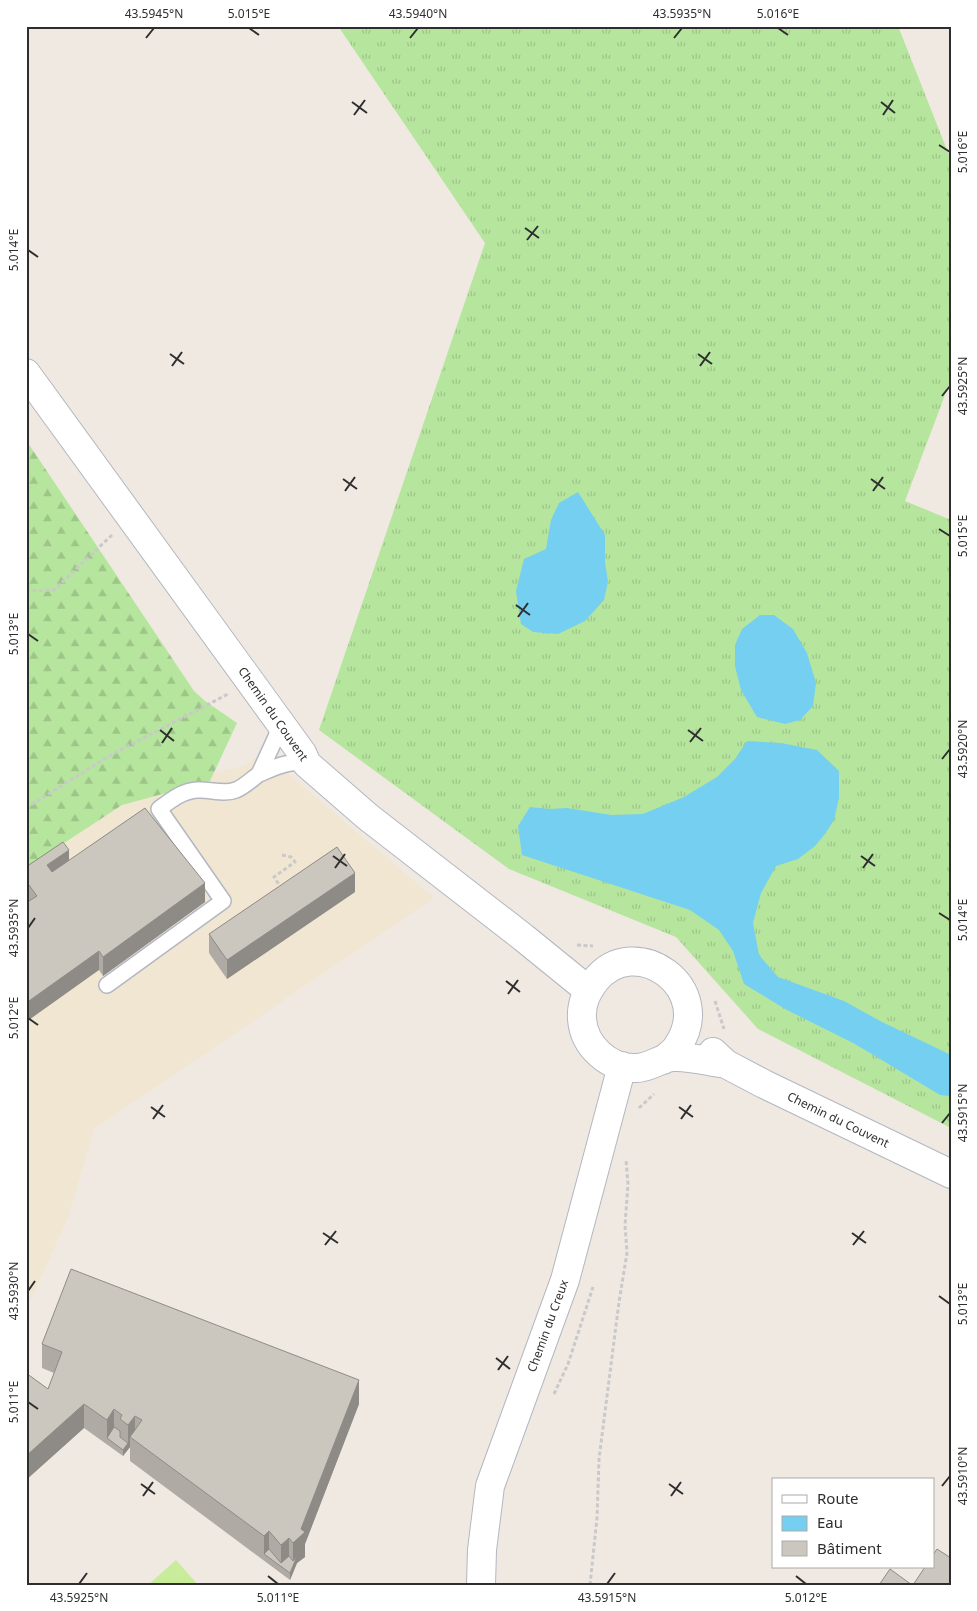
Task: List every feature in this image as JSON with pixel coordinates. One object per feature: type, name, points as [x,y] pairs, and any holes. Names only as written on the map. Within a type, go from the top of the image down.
[{"type":"street","name":"Chemin du Couvent","points":[[26,373],[280,722],[308,764],[368,817],[588,990]]},
{"type":"street","name":"Chemin du Couvent","points":[[663,1060],[676,1048],[685,1034],[688,1017],[686,999],[678,983],[665,970],[648,963],[631,961],[614,966],[598,976],[588,990],[582,1005],[582,1022],[586,1037],[595,1050],[607,1060],[622,1066],[637,1068],[650,1066],[673,1057],[726,1064]]},
{"type":"street","name":"Chemin du Couvent","points":[[688,1017],[701,1041],[726,1064],[951,1174]]},
{"type":"street","name":"Chemin du Creux","points":[[481,1585],[482,1550],[490,1486],[564,1280],[622,1066]]},
{"type":"lane","points":[[259,774],[276,737],[280,722]]},
{"type":"lane","points":[[107,985],[224,901],[155,811],[180,794],[188,791],[223,792],[236,790],[259,774],[276,767],[295,761],[308,764]]},
{"type":"path","points":[[26,591],[54,590],[115,532]]},
{"type":"path","points":[[26,808],[109,756],[251,682]]},
{"type":"path","points":[[282,854],[291,856],[294,862],[274,877],[282,889]]},
{"type":"path","points":[[636,1115],[639,1108],[651,1095],[659,1092]]},
{"type":"path","points":[[590,1585],[597,1518],[598,1459],[617,1310],[627,1253],[625,1225],[628,1184],[626,1156]]},
{"type":"shaded area","points":[[257,758],[272,760],[434,898],[94,1129],[68,1218],[26,1309],[26,872],[112,795],[241,767]]},
{"type":"green space","points":[[338,26],[898,26],[951,160],[951,379],[905,501],[951,520],[951,1128],[758,1029],[676,937],[509,869],[319,730],[485,243]]},
{"type":"green space","points":[[26,440],[194,691],[237,723],[210,781],[122,805],[26,868]]},
{"type":"green space","points":[[176,1560],[198,1585],[148,1585]]},
{"type":"water","points":[[578,492],[605,535],[605,562],[608,582],[604,600],[585,621],[558,634],[533,632],[521,624],[516,591],[524,559],[546,549],[551,520],[559,503]]},
{"type":"water","points":[[760,615],[774,615],[793,629],[807,653],[816,683],[813,706],[800,720],[785,724],[757,717],[741,690],[735,666],[735,645],[742,629]]},
{"type":"water","points":[[747,741],[781,743],[817,750],[839,771],[839,798],[834,820],[815,846],[798,859],[776,866],[761,893],[753,923],[759,955],[778,977],[844,1001],[880,1021],[951,1055],[951,1096],[940,1095],[855,1044],[787,1010],[744,984],[733,951],[719,930],[690,910],[522,855],[518,826],[530,807],[567,808],[611,815],[643,814],[684,797],[717,777],[735,759]]},
{"type":"building","points":[[145,808],[205,883],[103,957],[99,951],[26,1003],[26,903],[37,896],[26,881],[26,867],[63,842],[69,850],[47,865],[52,872]]},
{"type":"building","points":[[337,847],[355,873],[227,960],[209,934]]},
{"type":"building","points":[[71,1269],[359,1380],[301,1529],[305,1532],[293,1543],[289,1538],[281,1545],[269,1531],[264,1536],[130,1437],[142,1420],[135,1416],[128,1425],[120,1419],[122,1415],[114,1409],[107,1420],[84,1404],[26,1456],[26,1373],[48,1389],[62,1352],[42,1344]]},
{"type":"building","points":[[114,1427],[120,1431],[120,1437],[128,1443],[123,1450],[107,1438]]},
{"type":"building","points":[[269,1549],[281,1563],[289,1556],[293,1561],[297,1556],[290,1573],[264,1554]]},
{"type":"building","points":[[937,1549],[951,1558],[951,1585],[913,1585],[924,1568],[934,1568],[934,1554]]},
{"type":"building","points":[[890,1569],[912,1585],[879,1585]]}]
